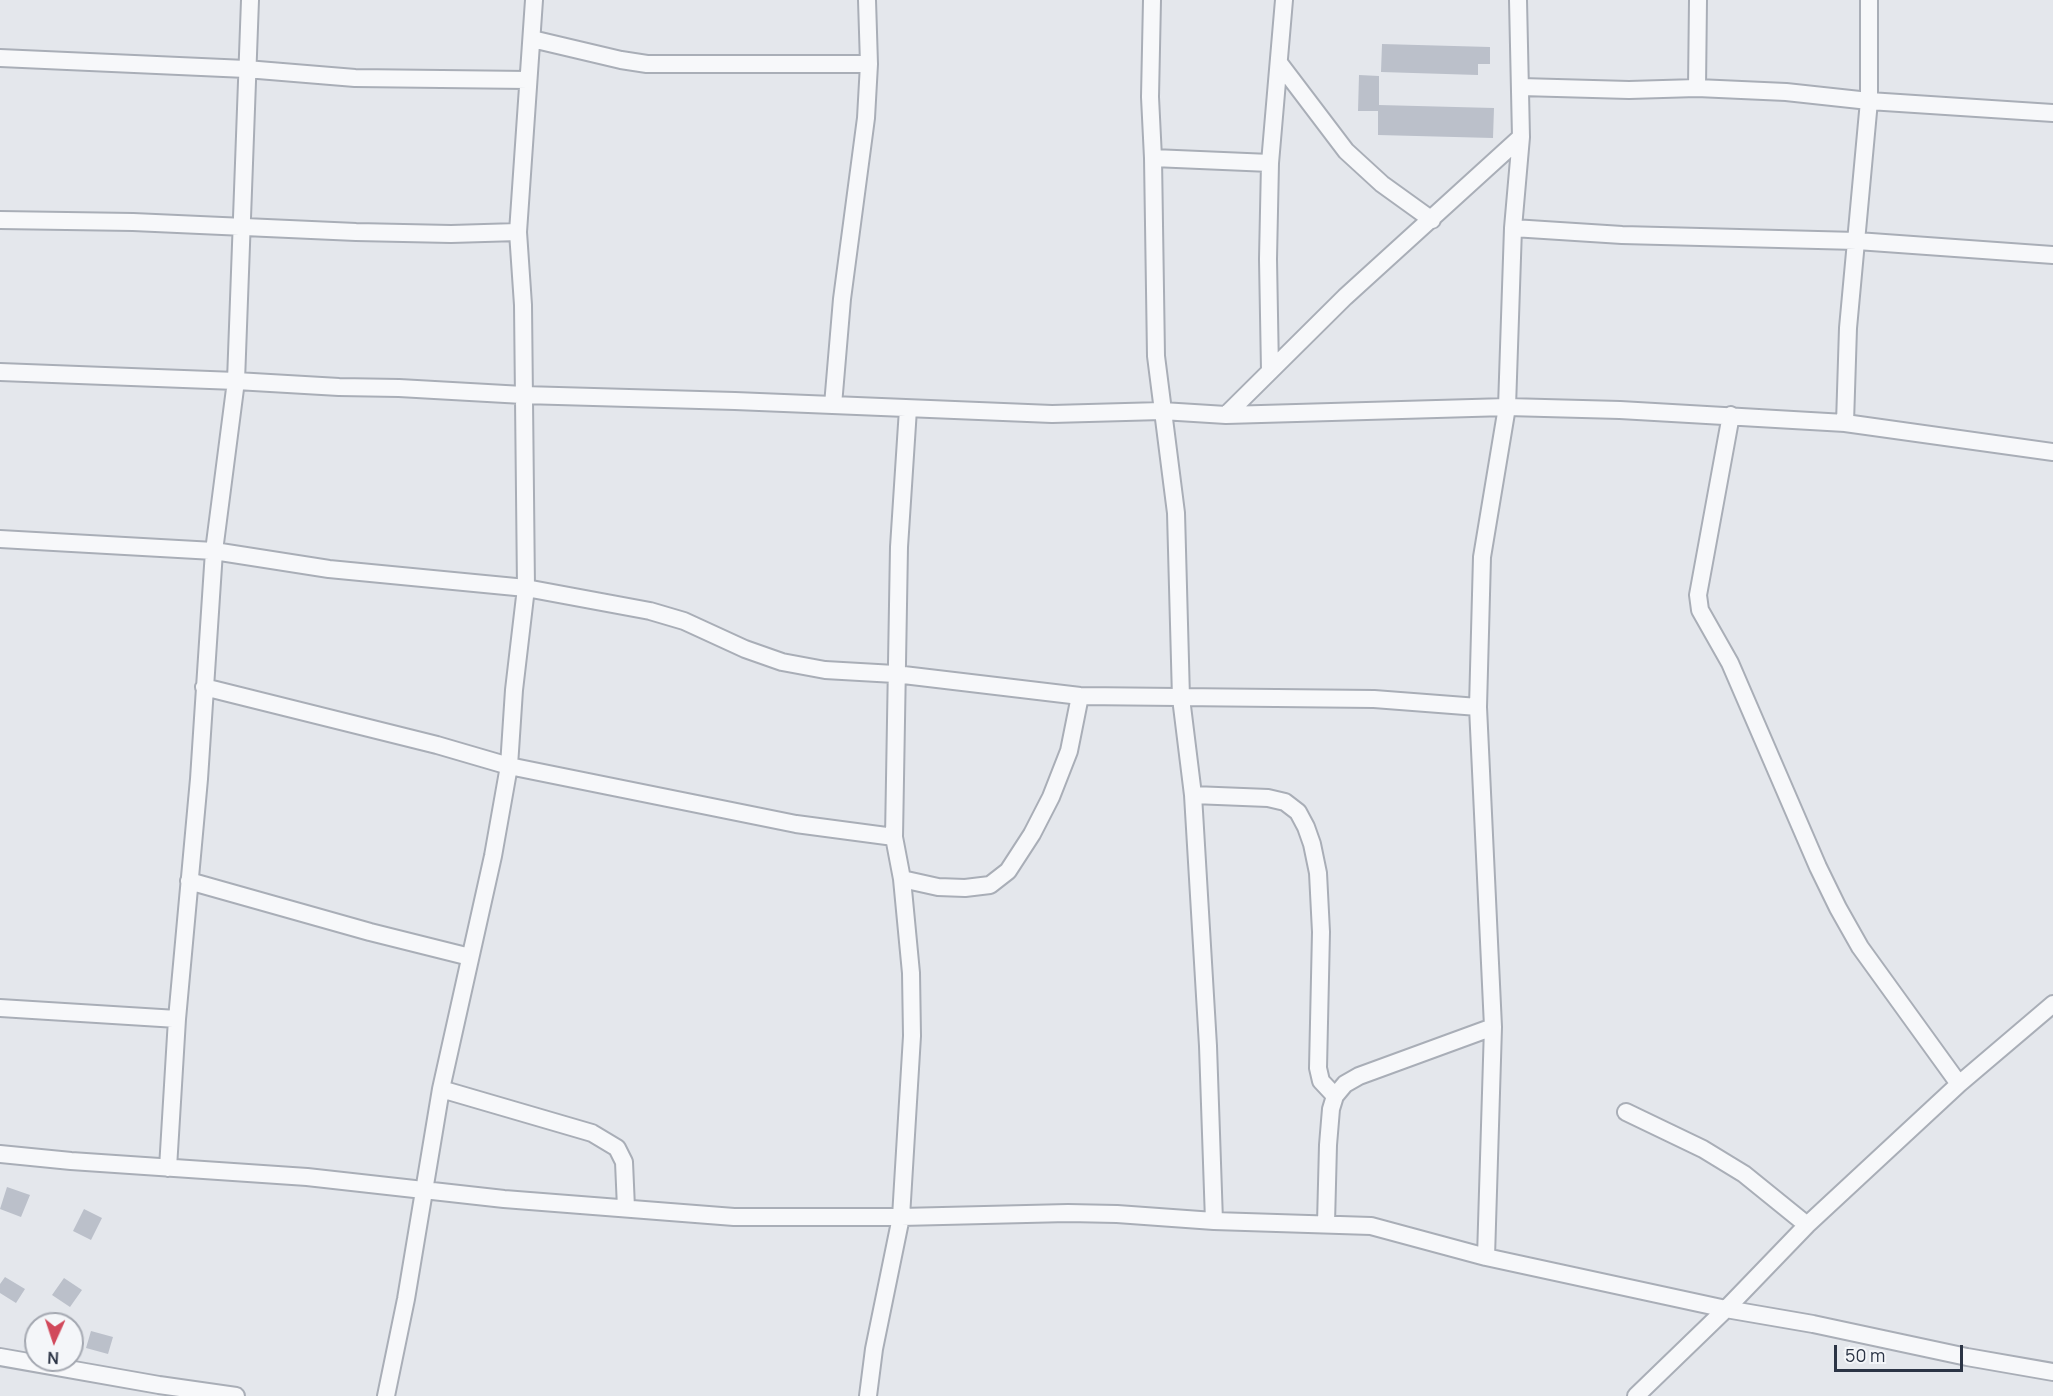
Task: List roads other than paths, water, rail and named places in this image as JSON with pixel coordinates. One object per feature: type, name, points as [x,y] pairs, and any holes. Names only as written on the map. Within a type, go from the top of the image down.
[{"type":"street","points":[[168,1168],[177,1019],[199,779],[214,552],[236,381],[250,0]]},
{"type":"street","points":[[386,1396],[425,1192],[441,1089],[493,856],[509,766],[514,690],[526,588],[523,305],[518,232],[534,0]]},
{"type":"street","points":[[833,405],[842,299],[866,118],[869,64],[867,0]]},
{"type":"street","points":[[1152,0],[1150,97],[1156,356],[1176,513],[1181,698],[1193,795],[1208,1046],[1214,1221]]},
{"type":"street","points":[[1270,371],[1268,259],[1270,163],[1284,0]]},
{"type":"street","points":[[1486,1257],[1493,1027],[1478,707],[1482,557],[1507,407],[1513,228],[1521,137],[1518,0]]},
{"type":"street","points":[[1697,88],[1698,0]]},
{"type":"street","points":[[1845,423],[1848,328],[1869,101],[1869,0]]},
{"type":"street","points":[[532,39],[647,64],[869,64]]},
{"type":"street","points":[[0,58],[246,69],[355,78],[528,80]]},
{"type":"street","points":[[1280,64],[1346,151],[1382,184],[1431,220]]},
{"type":"street","points":[[1521,87],[1629,90],[1697,88],[1786,92],[1869,101],[2053,112]]},
{"type":"street","points":[[1226,415],[1345,297],[1521,137]]},
{"type":"street","points":[[1153,158],[1270,163]]},
{"type":"street","points":[[0,220],[133,222],[439,234],[518,232]]},
{"type":"street","points":[[1513,228],[1644,236],[1857,241],[2053,255]]},
{"type":"street","points":[[0,372],[1052,414],[1162,411],[1226,415],[1507,407],[1731,415],[1845,423],[2053,452]]},
{"type":"street","points":[[868,1396],[874,1349],[901,1217],[912,1036],[911,973],[902,879],[894,837],[899,547],[908,409]]},
{"type":"street","points":[[1731,415],[1698,595],[1700,610],[1734,672],[1813,857],[1838,908],[1860,947],[1959,1084]]},
{"type":"street","points":[[0,539],[214,552],[328,569],[526,588],[650,611],[684,621],[745,649],[782,662],[825,670],[896,674],[1080,696],[1374,699],[1478,707]]},
{"type":"street","points":[[204,687],[437,745],[509,766],[796,824],[894,837]]},
{"type":"street","points":[[902,879],[938,887],[965,888],[990,885],[1008,872],[1032,834],[1051,797],[1069,751],[1080,696]]},
{"type":"street","points":[[1193,795],[1268,798],[1285,802],[1298,812],[1306,827],[1318,873],[1321,932],[1318,1068],[1322,1081],[1335,1096]]},
{"type":"street","points":[[189,881],[370,932],[470,957]]},
{"type":"street","points":[[1636,1396],[1726,1309],[1807,1225],[1959,1084],[2053,1004]]},
{"type":"street","points":[[0,1008],[177,1019]]},
{"type":"street","points":[[1326,1223],[1329,1136],[1331,1109],[1335,1096],[1346,1084],[1359,1076],[1493,1027]]},
{"type":"street","points":[[441,1089],[592,1133],[617,1148],[624,1162],[626,1208]]},
{"type":"street","points":[[1626,1112],[1703,1149],[1744,1174],[1807,1225]]},
{"type":"street","points":[[0,1154],[307,1177],[425,1192],[734,1217],[901,1217],[1068,1213],[1371,1226],[1486,1257],[1726,1309],[2053,1372]]},
{"type":"street","points":[[0,1357],[236,1396]]}]
